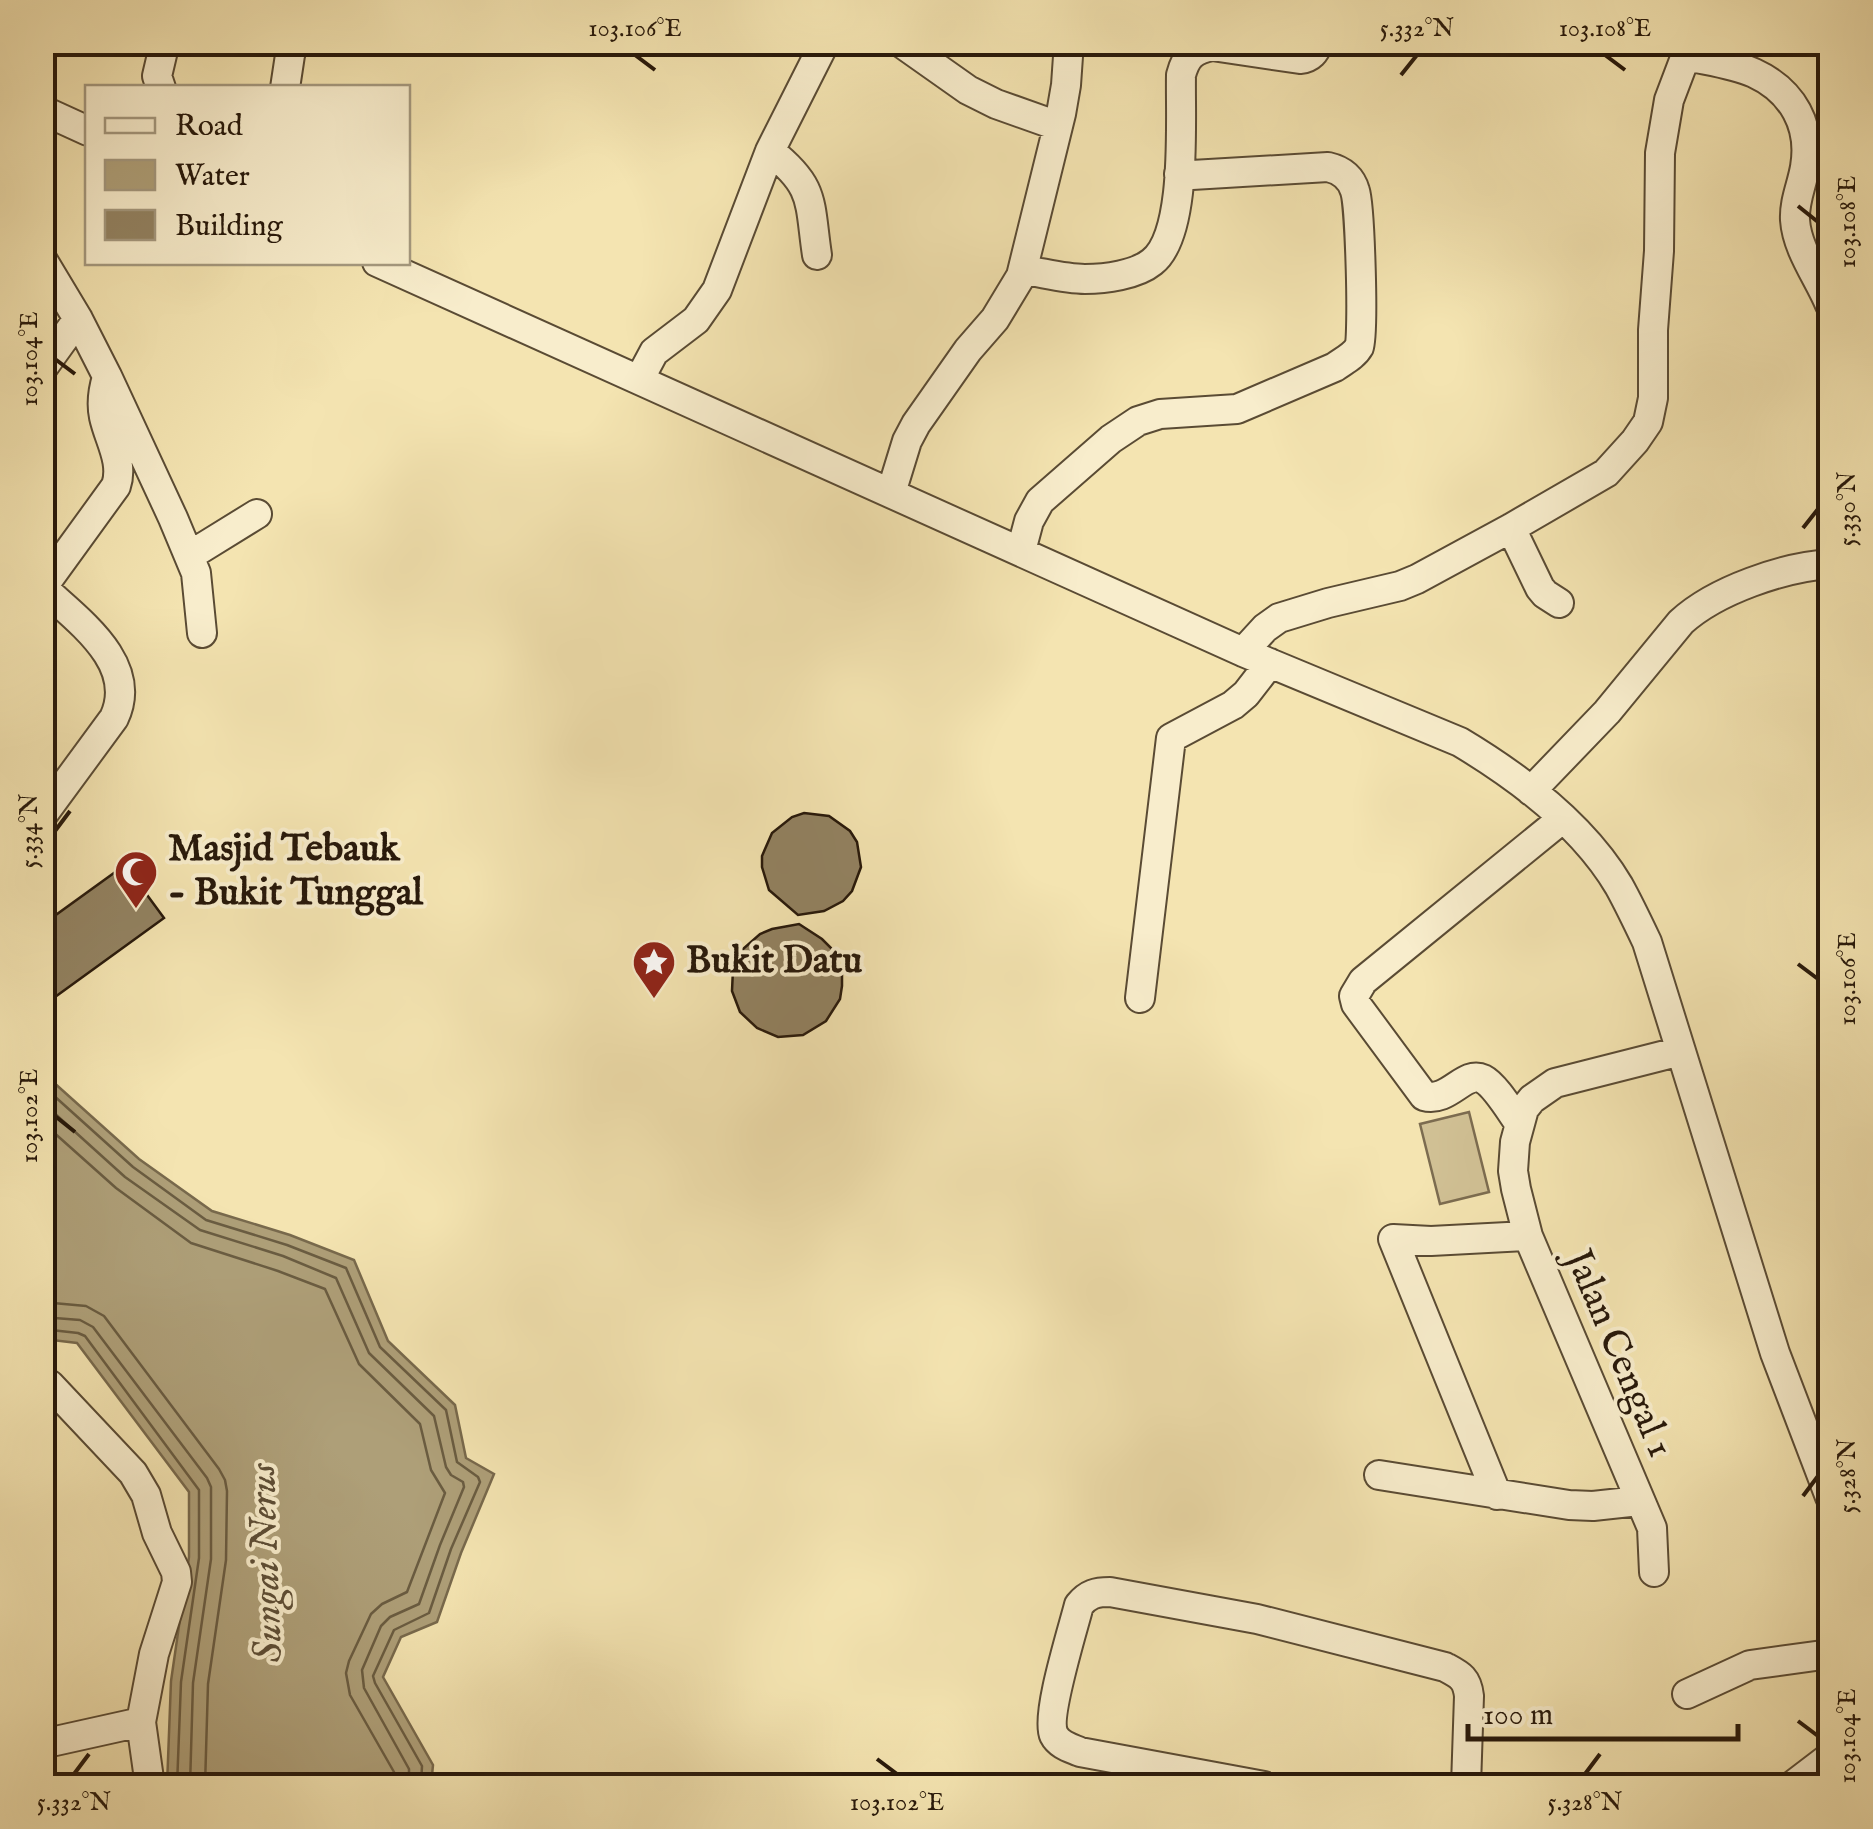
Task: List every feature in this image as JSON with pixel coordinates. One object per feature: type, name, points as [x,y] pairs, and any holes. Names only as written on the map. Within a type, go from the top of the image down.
[{"type":"street","points":[[155,84],[165,42]]},
{"type":"street","points":[[285,85],[294,42]]},
{"type":"street","points":[[639,380],[654,352],[696,320],[717,290],[770,151],[824,42]]},
{"type":"street","points":[[900,42],[968,90],[1058,126]]},
{"type":"street","points":[[892,493],[906,441],[916,424],[968,350],[996,319],[1024,270],[1058,126],[1069,42]]},
{"type":"street","points":[[1024,270],[1080,279],[1138,270],[1150,264],[1169,240],[1176,214],[1181,75],[1186,58],[1212,46],[1300,59],[1314,53],[1320,42]]},
{"type":"street","points":[[1243,652],[1279,618],[1417,579],[1606,473],[1635,442],[1652,413],[1660,154],[1669,100],[1689,49],[1764,79],[1798,109],[1818,168],[1798,193],[1795,220],[1801,244],[1830,306]]},
{"type":"street","points":[[42,110],[85,130]]},
{"type":"street","points":[[770,151],[798,175],[808,194],[817,255]]},
{"type":"street","points":[[1021,552],[1029,521],[1040,500],[1138,421],[1160,414],[1237,409],[1335,366],[1349,358],[1360,344],[1357,194],[1347,176],[1328,167],[1180,174]]},
{"type":"street","points":[[42,259],[107,376],[189,556],[196,573],[202,633]]},
{"type":"street","points":[[384,265],[1243,652],[1460,742],[1531,791],[1596,853],[1619,886],[1647,942],[1775,1353],[1830,1498]]},
{"type":"street","points":[[42,369],[78,319]]},
{"type":"street","points":[[42,816],[119,707],[118,673],[102,644],[43,588],[119,478],[102,402],[107,376]]},
{"type":"street","points":[[189,556],[257,514]]},
{"type":"street","points":[[1512,528],[1540,588],[1559,603]]},
{"type":"street","points":[[1531,791],[1607,712],[1694,610],[1762,579],[1830,564]]},
{"type":"street","points":[[1140,998],[1171,738],[1232,705],[1246,694],[1270,663]]},
{"type":"street","points":[[1519,1123],[1482,1079],[1471,1078],[1438,1098],[1424,1096],[1354,996],[1363,980],[1562,818]]},
{"type":"street","points":[[1519,1123],[1532,1099],[1555,1083],[1681,1051]]},
{"type":"street","name":"Jalan Cengal 1","points":[[1519,1123],[1513,1171],[1528,1236],[1654,1534],[1654,1572]]},
{"type":"street","points":[[1498,1495],[1394,1239],[1528,1236]]},
{"type":"street","points":[[50,1385],[133,1474],[146,1495],[157,1533],[176,1572],[177,1582],[154,1654],[141,1722],[150,1786]]},
{"type":"street","points":[[1379,1475],[1593,1506],[1639,1500]]},
{"type":"street","points":[[1264,1786],[1063,1746],[1053,1734],[1052,1713],[1079,1604],[1085,1597],[1110,1592],[1256,1619],[1445,1667],[1467,1682],[1466,1786]]},
{"type":"street","points":[[1688,1694],[1750,1665],[1830,1654]]},
{"type":"street","points":[[42,1744],[141,1722]]},
{"type":"street","points":[[1792,1786],[1830,1757]]},
{"type":"shaded area","points":[[1469,1112],[1489,1192],[1440,1204],[1420,1124]]},
{"type":"water","name":"Sungai Nerus","points":[[42,1072],[139,1159],[212,1211],[354,1260],[388,1341],[455,1405],[466,1458],[494,1474],[437,1622],[401,1637],[383,1677],[433,1765],[431,1786],[167,1786],[171,1681],[189,1557],[189,1492],[77,1343],[43,1339]]},
{"type":"building","points":[[804,813],[829,816],[850,831],[857,842],[861,867],[852,891],[843,901],[824,911],[798,915],[769,890],[762,856],[772,833]]},
{"type":"building","points":[[125,865],[164,918],[55,997],[42,980],[42,925]]},
{"type":"building","points":[[799,924],[831,948],[842,972],[840,999],[826,1021],[803,1035],[778,1037],[757,1028],[740,1012],[732,991],[733,969],[743,949],[760,934]]},
{"type":"place","name":"Masjid Tebauk - Bukit Tunggal","points":[[136,910]]},
{"type":"place","name":"Bukit Datu","points":[[654,1000]]}]
